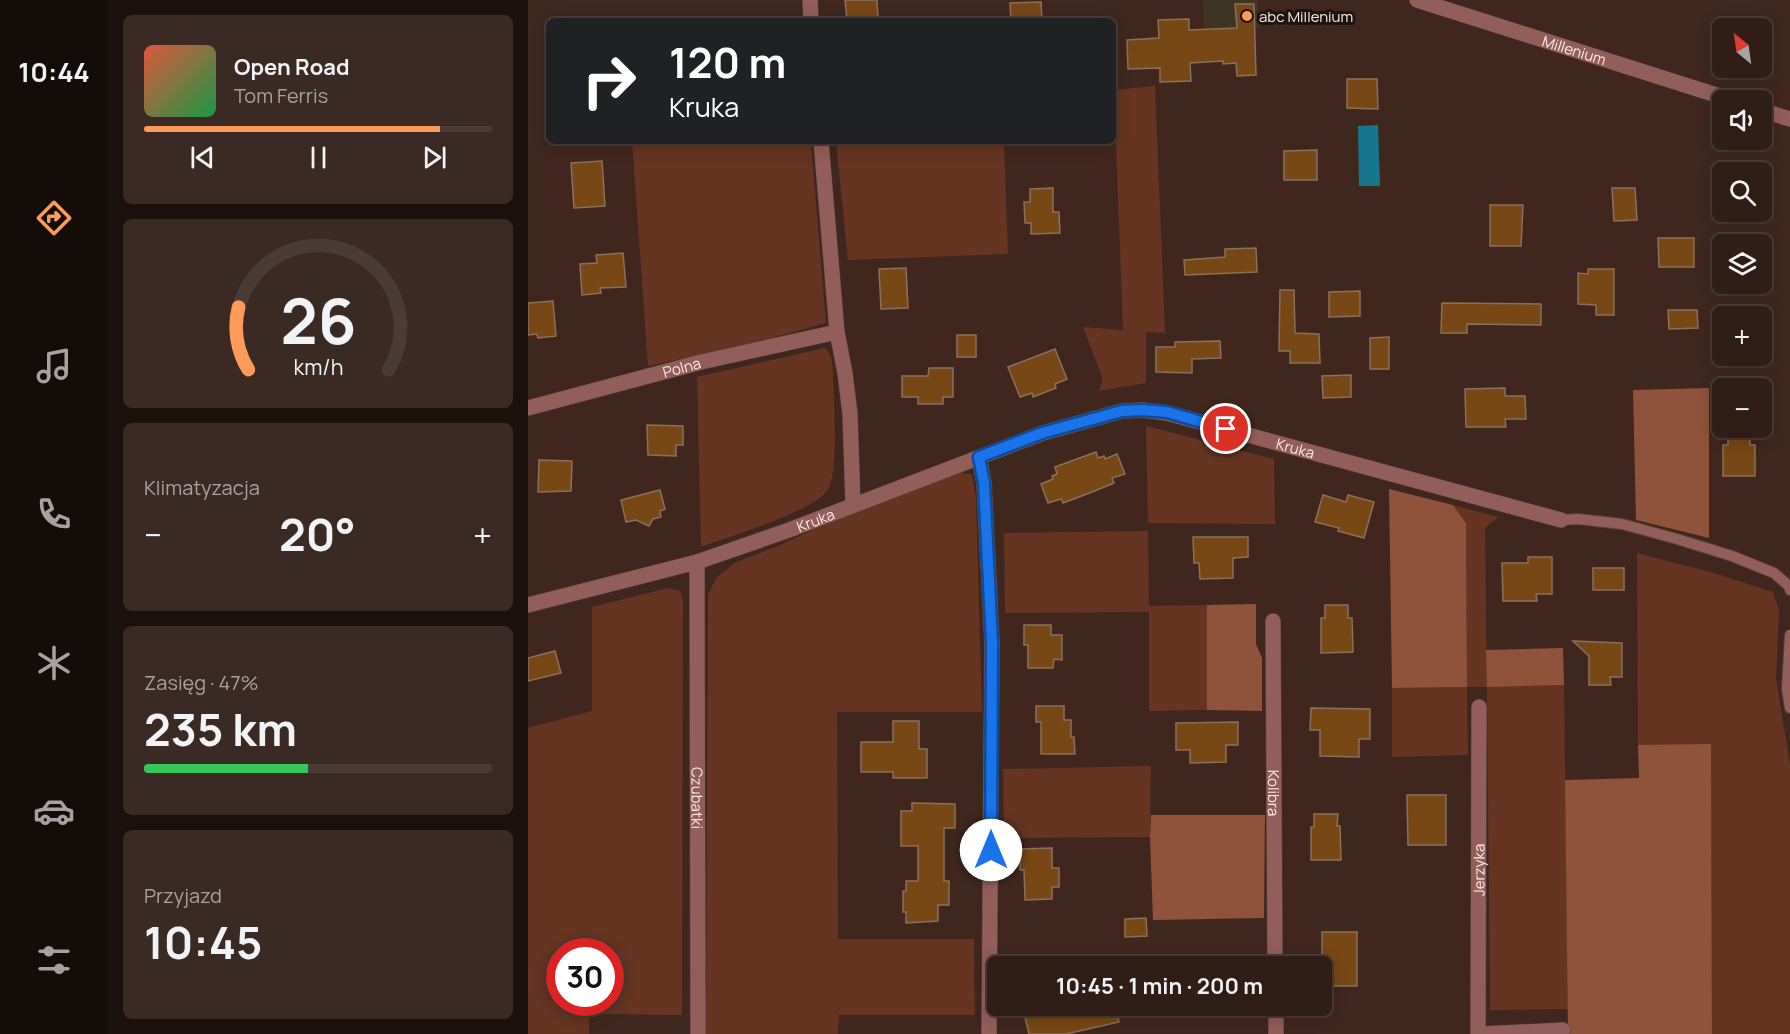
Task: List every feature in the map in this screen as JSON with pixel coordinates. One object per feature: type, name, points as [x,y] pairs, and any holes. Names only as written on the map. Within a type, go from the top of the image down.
[{"type":"street","points":[[810,0],[811,18]]},
{"type":"street","name":"Millenium","points":[[1417,0],[1712,94]]},
{"type":"street","points":[[1772,113],[1790,119]]},
{"type":"street","points":[[821,144],[837,332],[850,414],[853,505]]},
{"type":"street","name":"Polna","points":[[528,408],[701,362],[837,332]]},
{"type":"street","name":"Kruka","points":[[528,605],[698,562],[1042,433],[1122,411],[1167,412],[1560,520]]},
{"type":"street","points":[[979,457],[984,483],[992,643],[989,1034]]},
{"type":"street","name":"Czubatki","points":[[698,562],[698,1034]]},
{"type":"street","name":"Kolibra","points":[[1273,621],[1275,956]]},
{"type":"street","name":"Jerzyka","points":[[1479,707],[1480,1034]]},
{"type":"street","points":[[1276,1016],[1276,1034]]},
{"type":"street","points":[[1480,1034],[1563,1030]]},
{"type":"lane","name":"Kruka","points":[[1560,520],[1578,519],[1622,524],[1732,556],[1774,573],[1790,588]]},
{"type":"lane","points":[[1790,635],[1787,689],[1790,708]]},
{"type":"shaded area","points":[[1203,0],[1258,0],[1259,28],[1255,28],[1254,4],[1236,4],[1237,31],[1223,28],[1204,29]]},
{"type":"shaded area","points":[[1155,86],[1165,333],[1146,332],[1146,383],[1099,391],[1103,379],[1083,327],[1123,330],[1116,90]]},
{"type":"shaded area","points":[[632,144],[811,144],[826,323],[749,344],[648,366]]},
{"type":"shaded area","points":[[836,144],[1004,144],[1008,254],[848,260]]},
{"type":"shaded area","points":[[825,348],[831,356],[833,372],[835,434],[833,468],[827,491],[805,507],[788,515],[701,547],[697,377]]},
{"type":"shaded area","points":[[1709,388],[1709,538],[1636,520],[1633,390]]},
{"type":"shaded area","points":[[1146,426],[1274,459],[1275,524],[1148,523]]},
{"type":"shaded area","points":[[959,473],[972,474],[976,499],[982,712],[837,712],[838,939],[974,939],[975,1015],[839,1015],[838,1034],[706,1034],[708,595],[716,578],[736,562],[778,546],[876,501]]},
{"type":"shaded area","points":[[1389,489],[1453,505],[1466,523],[1467,687],[1392,688]]},
{"type":"shaded area","points":[[1453,505],[1498,517],[1485,528],[1487,686],[1564,685],[1568,1009],[1490,1010],[1487,687],[1467,687],[1466,523]]},
{"type":"shaded area","points":[[1148,531],[1149,606],[1207,605],[1207,710],[1149,711],[1149,612],[1005,613],[1004,533]]},
{"type":"shaded area","points":[[1637,553],[1710,572],[1773,592],[1779,610],[1776,679],[1790,765],[1790,1034],[1712,1034],[1711,745],[1638,745]]},
{"type":"shaded area","points":[[668,588],[680,591],[683,600],[682,1015],[624,1014],[624,938],[546,938],[546,1016],[589,1016],[589,1034],[528,1034],[528,728],[592,711],[592,607]]},
{"type":"shaded area","points":[[1256,604],[1256,644],[1262,658],[1262,711],[1207,710],[1207,605]]},
{"type":"shaded area","points":[[1563,648],[1564,685],[1487,687],[1486,650]]},
{"type":"shaded area","points":[[1467,687],[1468,755],[1392,757],[1392,688]]},
{"type":"shaded area","points":[[1711,744],[1712,1034],[1568,1034],[1565,780],[1639,778],[1638,745]]},
{"type":"shaded area","points":[[1151,766],[1150,837],[1004,838],[1003,769]]},
{"type":"shaded area","points":[[1151,815],[1265,815],[1264,918],[1153,920]]},
{"type":"water","points":[[1378,125],[1380,186],[1359,186],[1358,126]]},
{"type":"building","points":[[845,0],[877,0],[878,17],[847,18]]},
{"type":"building","points":[[1041,2],[1042,18],[1011,18],[1010,3]]},
{"type":"building","points":[[1235,4],[1254,4],[1256,75],[1237,76],[1236,63],[1223,64],[1223,61],[1190,63],[1191,81],[1160,82],[1160,68],[1128,69],[1127,40],[1159,38],[1158,20],[1189,19],[1189,30],[1237,28]]},
{"type":"building","points":[[1347,79],[1377,79],[1378,109],[1347,108]]},
{"type":"building","points":[[1317,150],[1317,180],[1284,180],[1284,151]]},
{"type":"building","points":[[602,161],[605,206],[574,208],[571,163]]},
{"type":"building","points":[[1053,188],[1053,212],[1059,212],[1060,233],[1031,234],[1031,223],[1025,223],[1024,202],[1030,202],[1030,189]]},
{"type":"building","points":[[1612,188],[1635,188],[1637,220],[1614,221]]},
{"type":"building","points":[[1490,205],[1523,205],[1521,246],[1490,246]]},
{"type":"building","points":[[1658,238],[1694,238],[1694,267],[1659,267]]},
{"type":"building","points":[[1256,248],[1257,272],[1185,275],[1184,260],[1225,257],[1225,249]]},
{"type":"building","points":[[623,253],[626,287],[600,288],[601,293],[582,295],[580,264],[597,263],[596,255]]},
{"type":"building","points":[[906,268],[908,308],[881,309],[879,269]]},
{"type":"building","points":[[1588,269],[1614,269],[1614,315],[1596,315],[1596,305],[1578,304],[1578,273],[1588,274]]},
{"type":"building","points":[[1280,290],[1294,290],[1295,333],[1319,334],[1320,363],[1290,363],[1290,351],[1279,351]]},
{"type":"building","points":[[1360,291],[1360,316],[1329,317],[1329,292]]},
{"type":"building","points":[[553,301],[556,336],[538,338],[537,334],[528,335],[528,303]]},
{"type":"building","points":[[1442,303],[1541,304],[1541,325],[1467,324],[1467,333],[1441,333]]},
{"type":"building","points":[[1668,310],[1697,310],[1698,328],[1669,329]]},
{"type":"building","points":[[957,335],[976,335],[976,357],[957,357]]},
{"type":"building","points":[[1389,337],[1389,369],[1370,369],[1370,338]]},
{"type":"building","points":[[1220,341],[1221,358],[1192,359],[1192,373],[1156,372],[1156,347],[1175,347],[1175,342]]},
{"type":"building","points":[[1055,349],[1067,379],[1055,384],[1056,388],[1033,397],[1032,393],[1020,397],[1008,367]]},
{"type":"building","points":[[929,368],[953,368],[953,397],[943,397],[943,404],[918,404],[918,397],[902,397],[902,376],[928,376]]},
{"type":"building","points":[[1351,375],[1351,397],[1323,398],[1322,376]]},
{"type":"building","points":[[1505,388],[1505,396],[1525,396],[1526,419],[1505,419],[1506,427],[1466,427],[1465,389]]},
{"type":"building","points":[[647,425],[683,426],[683,445],[676,445],[676,456],[648,455]]},
{"type":"building","points":[[1728,438],[1750,438],[1750,445],[1755,445],[1755,476],[1723,476],[1723,445],[1728,445]]},
{"type":"building","points":[[1096,452],[1098,458],[1104,456],[1105,459],[1117,454],[1125,474],[1112,478],[1114,483],[1063,503],[1061,499],[1048,503],[1041,484],[1053,479],[1052,476],[1057,474],[1055,467]]},
{"type":"building","points":[[539,460],[572,461],[571,491],[538,492]]},
{"type":"building","points":[[660,490],[665,509],[660,511],[661,517],[653,519],[649,526],[636,520],[626,522],[621,500]]},
{"type":"building","points":[[1323,495],[1346,502],[1348,495],[1374,502],[1364,538],[1315,522]]},
{"type":"building","points":[[1193,537],[1248,537],[1248,557],[1233,558],[1233,578],[1200,579],[1199,563],[1194,563]]},
{"type":"building","points":[[1528,557],[1552,557],[1552,594],[1536,594],[1537,601],[1503,601],[1502,563],[1528,563]]},
{"type":"building","points":[[1593,568],[1624,568],[1624,590],[1593,590]]},
{"type":"building","points":[[1325,605],[1348,605],[1348,618],[1352,618],[1353,652],[1321,653],[1321,618],[1325,618]]},
{"type":"building","points":[[1024,625],[1051,625],[1051,635],[1062,635],[1062,660],[1054,659],[1053,668],[1028,668],[1028,645],[1024,645]]},
{"type":"building","points":[[1573,641],[1622,643],[1622,677],[1610,677],[1611,685],[1589,685],[1589,656]]},
{"type":"building","points":[[555,651],[561,673],[528,681],[528,658]]},
{"type":"building","points":[[1036,706],[1064,706],[1064,720],[1071,720],[1071,737],[1074,737],[1075,754],[1041,754],[1041,722],[1036,722]]},
{"type":"building","points":[[1311,708],[1370,709],[1370,739],[1359,739],[1359,757],[1320,756],[1320,730],[1310,730]]},
{"type":"building","points":[[893,721],[919,721],[919,749],[927,749],[927,778],[893,778],[893,772],[861,772],[861,742],[893,742]]},
{"type":"building","points":[[1238,722],[1238,745],[1226,745],[1226,762],[1190,763],[1190,750],[1176,750],[1176,723]]},
{"type":"building","points":[[1407,795],[1446,795],[1446,845],[1408,845]]},
{"type":"building","points":[[912,803],[955,804],[955,828],[944,828],[944,881],[949,881],[949,905],[938,905],[938,921],[906,923],[906,912],[903,912],[903,891],[906,891],[906,881],[918,881],[918,846],[901,846],[901,811],[912,811]]},
{"type":"building","points":[[1314,814],[1338,814],[1341,860],[1311,860],[1311,827],[1314,827]]},
{"type":"building","points":[[1052,848],[1052,868],[1059,868],[1059,887],[1052,887],[1052,899],[1025,900],[1024,870],[1020,870],[1020,849]]},
{"type":"building","points":[[1146,918],[1147,936],[1125,937],[1125,919]]},
{"type":"building","points":[[1322,932],[1357,932],[1357,986],[1332,986],[1332,956],[1322,956]]},
{"type":"building","points":[[1025,1016],[1118,1016],[1119,1022],[1066,1034],[1029,1034]]},
{"type":"place","name":"abc Millenium","points":[[1247,16]]},
{"type":"route","points":[[991,850],[992,643],[984,483],[979,457],[1042,433],[1122,411],[1167,412],[1226,429]]}]
